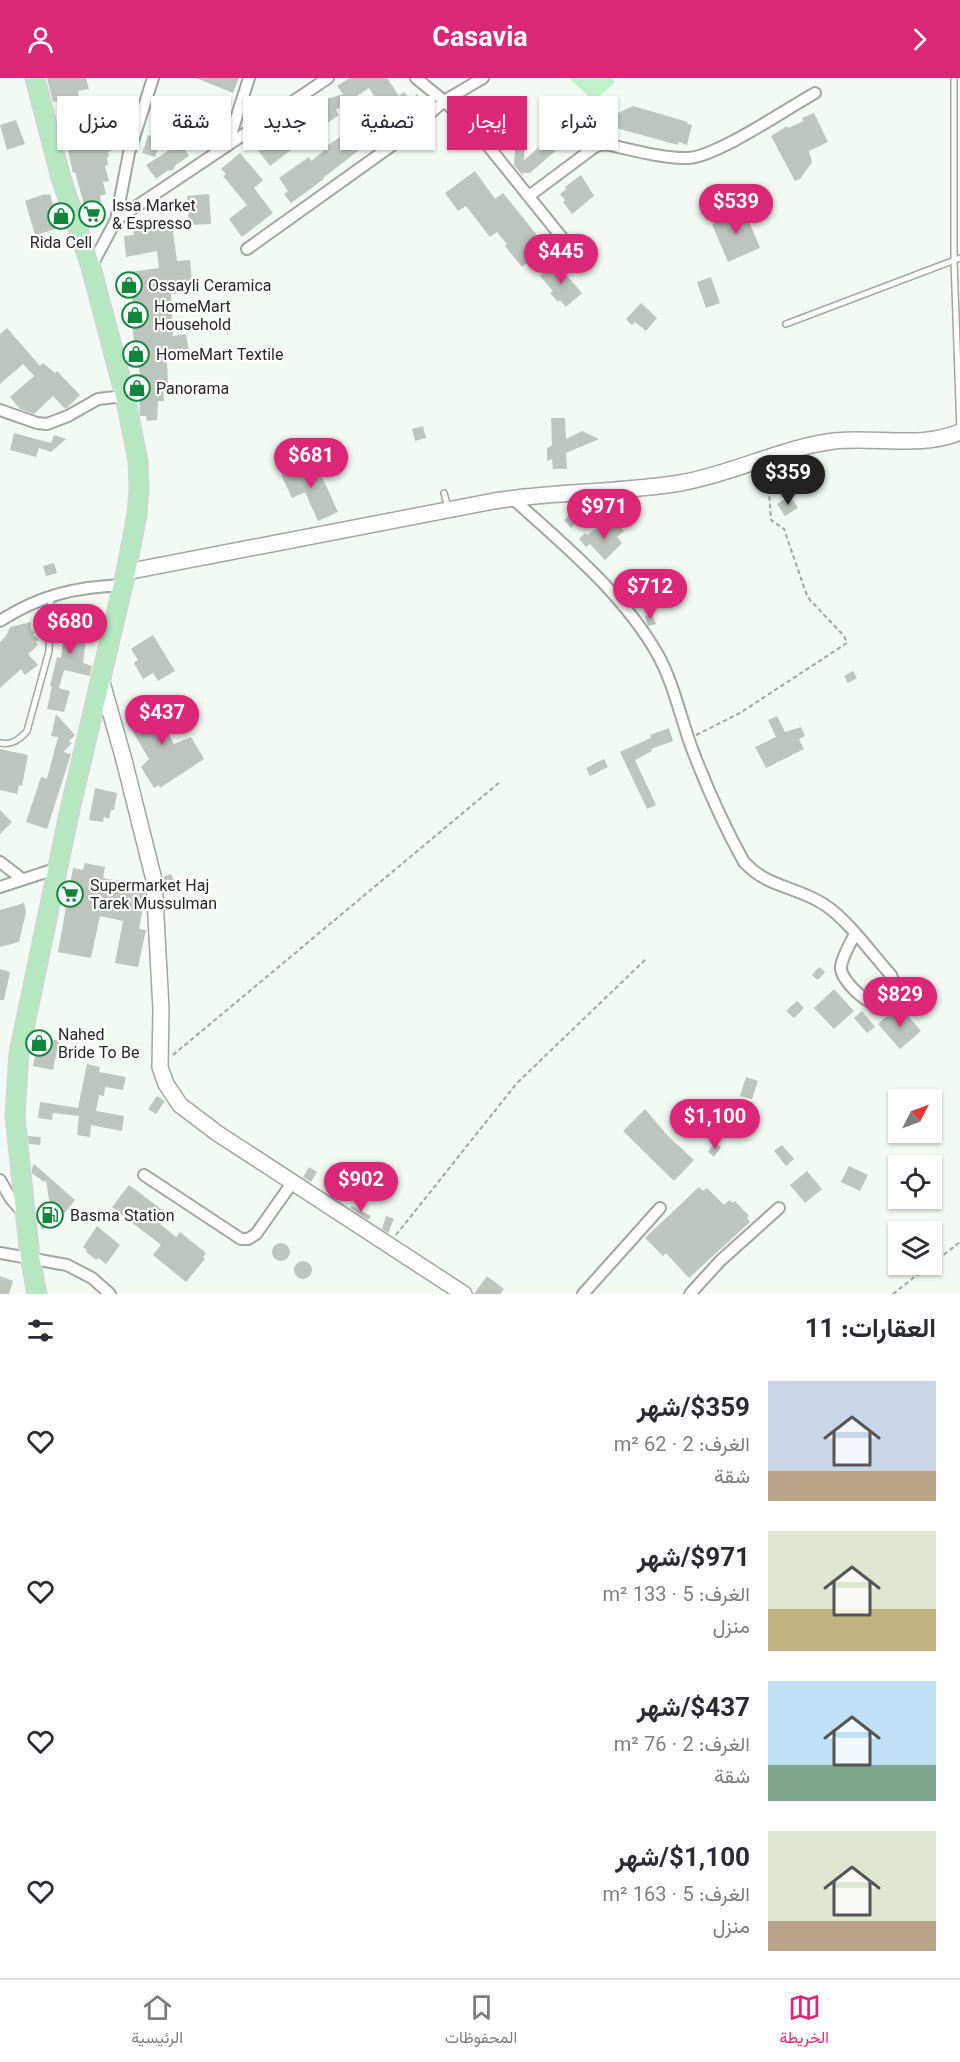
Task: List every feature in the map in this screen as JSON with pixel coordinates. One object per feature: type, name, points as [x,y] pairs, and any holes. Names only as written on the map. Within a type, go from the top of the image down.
[{"type":"main road","points":[[35,78],[61,178],[91,267],[125,396],[138,461],[139,490],[125,578],[58,868],[19,1053],[15,1116],[30,1257],[37,1294]]},
{"type":"street","points":[[91,267],[116,220],[129,153],[153,78]]},
{"type":"street","points":[[231,135],[249,78]]},
{"type":"street","points":[[231,142],[328,78]]},
{"type":"street","points":[[416,78],[481,137],[579,259]]},
{"type":"street","points":[[247,249],[401,139],[444,101],[483,78]]},
{"type":"street","points":[[529,196],[596,146],[605,144],[685,159],[702,156],[815,93]]},
{"type":"street","points":[[116,220],[219,150]]},
{"type":"street","points":[[0,410],[37,423],[48,424],[98,399],[125,396]]},
{"type":"street","points":[[0,621],[51,596],[80,588],[448,509],[512,498],[627,490],[679,483],[710,477],[798,447],[835,441],[933,440],[960,432]]},
{"type":"street","points":[[512,498],[603,584],[658,655],[674,689],[693,753],[744,862],[753,872],[773,884],[813,898],[838,915],[855,934],[894,978],[892,990],[875,1003],[867,1002],[859,995],[842,973],[841,965],[855,934]]},
{"type":"street","points":[[101,679],[130,780],[154,880],[161,1009],[160,1067],[166,1084],[180,1105],[217,1133],[464,1294]]},
{"type":"street","points":[[0,862],[22,879]]},
{"type":"street","points":[[0,887],[58,868]]},
{"type":"street","points":[[144,1175],[241,1239],[248,1239],[256,1234],[292,1183]]},
{"type":"street","points":[[0,1180],[11,1199],[26,1217]]},
{"type":"street","points":[[583,1294],[660,1208]]},
{"type":"street","points":[[690,1294],[720,1261],[779,1208]]},
{"type":"street","points":[[0,1253],[67,1265],[92,1278],[110,1294]]},
{"type":"lane","points":[[954,78],[960,432]]},
{"type":"lane","points":[[786,324],[957,259]]},
{"type":"lane","points":[[444,493],[448,509]]},
{"type":"lane","points":[[0,743],[9,744],[20,738],[27,730],[49,651],[51,596]]},
{"type":"path","points":[[689,738],[740,713],[847,643],[844,636],[806,593],[784,529],[771,520],[769,491],[754,461]]},
{"type":"path","points":[[160,1067],[500,782]]},
{"type":"path","points":[[389,1244],[517,1083],[647,958]]},
{"type":"path","points":[[942,1256],[960,1242]]},
{"type":"path","points":[[893,1294],[917,1275]]},
{"type":"green space","points":[[569,78],[612,78],[615,82],[600,96],[589,96]]},
{"type":"building","points":[[47,78],[86,78],[89,89],[78,91],[79,96],[57,96],[57,101],[53,102]]},
{"type":"building","points":[[196,78],[239,78],[233,93]]},
{"type":"building","points":[[349,78],[387,78],[399,96],[374,96],[369,88],[357,96],[340,96],[340,107],[336,110],[339,115],[328,123],[328,99],[343,94],[337,86]]},
{"type":"building","points":[[633,106],[688,122],[687,124],[692,125],[687,145],[679,142],[678,145],[618,129],[618,113]]},
{"type":"building","points":[[814,113],[828,142],[809,151],[812,162],[800,179],[795,181],[771,136],[787,126],[788,128],[804,121],[802,118]]},
{"type":"building","points":[[16,120],[25,144],[7,150],[0,125]]},
{"type":"building","points":[[148,135],[151,136],[151,150],[157,150],[155,157],[142,153]]},
{"type":"building","points":[[340,137],[340,150],[358,151],[291,203],[284,194],[288,191],[279,178],[309,157],[311,161],[328,150],[328,145]]},
{"type":"building","points":[[539,147],[539,150],[557,150],[530,173],[523,173],[523,176],[514,165],[515,150],[524,150],[524,160]]},
{"type":"building","points":[[68,150],[111,150],[107,157],[108,165],[105,166],[109,181],[103,182],[106,194],[100,196],[102,206],[98,207],[102,223],[90,226],[75,172],[73,173]]},
{"type":"building","points":[[169,150],[185,150],[189,156],[173,170],[167,171],[156,179],[146,165]]},
{"type":"building","points":[[258,150],[291,150],[270,166]]},
{"type":"building","points":[[240,153],[263,180],[254,188],[273,213],[242,237],[229,219],[247,205],[223,176],[226,174],[221,169]]},
{"type":"building","points":[[475,171],[495,199],[503,193],[545,245],[538,250],[540,253],[522,267],[497,232],[490,237],[466,206],[458,211],[445,193]]},
{"type":"building","points":[[581,175],[594,196],[572,214],[560,194],[566,189],[565,187]]},
{"type":"building","points":[[50,194],[60,228],[35,235],[25,201]]},
{"type":"building","points":[[209,194],[211,224],[189,225],[187,196]]},
{"type":"building","points":[[737,208],[739,212],[744,209],[760,248],[728,262],[712,224],[722,219],[721,216]]},
{"type":"building","points":[[163,222],[172,224],[177,261],[190,260],[193,292],[171,294],[173,336],[186,334],[189,353],[181,355],[182,359],[167,361],[168,388],[163,388],[164,401],[158,401],[157,420],[147,421],[146,416],[140,416],[138,376],[140,375],[133,334],[131,303],[133,303],[129,272],[159,268],[157,251],[126,257],[124,236],[134,235],[132,228],[136,224],[148,227]]},
{"type":"building","points":[[556,263],[582,293],[566,307],[550,293],[553,291],[540,276]]},
{"type":"building","points":[[711,277],[720,303],[706,308],[697,282]]},
{"type":"building","points":[[641,303],[657,318],[646,331],[635,322],[632,325],[626,319]]},
{"type":"building","points":[[7,328],[40,366],[43,363],[55,373],[57,371],[80,395],[67,408],[65,409],[53,396],[34,414],[20,409],[10,397],[34,376],[23,364],[0,384],[0,334]]},
{"type":"building","points":[[551,418],[565,418],[566,439],[582,431],[599,439],[566,453],[567,469],[553,469],[552,459],[547,461],[547,448],[552,445]]},
{"type":"building","points":[[423,426],[426,438],[415,441],[412,429]]},
{"type":"building","points":[[14,433],[51,443],[54,435],[66,439],[51,452],[39,448],[36,457],[10,450]]},
{"type":"building","points":[[314,459],[338,512],[318,521],[305,492],[292,498],[281,475]]},
{"type":"building","points":[[802,460],[814,480],[798,487],[799,490],[787,496],[777,471]]},
{"type":"building","points":[[790,496],[798,508],[785,516],[777,504]]},
{"type":"building","points":[[573,512],[580,519],[571,528],[564,520]]},
{"type":"building","points":[[615,521],[624,531],[617,537],[622,543],[605,560],[590,544],[586,547],[579,539],[585,533],[587,535],[602,525],[606,529]]},
{"type":"building","points":[[54,563],[57,573],[46,576],[43,566]]},
{"type":"building","points":[[67,606],[90,608],[83,663],[92,666],[90,676],[64,670],[59,688],[70,691],[64,712],[47,709],[57,657],[61,658]]},
{"type":"building","points":[[652,614],[656,624],[648,626],[645,616]]},
{"type":"building","points":[[31,622],[31,629],[35,633],[33,634],[39,640],[36,642],[38,645],[28,654],[38,665],[25,675],[21,669],[0,688],[0,642],[10,627]]},
{"type":"building","points":[[153,635],[175,671],[158,681],[153,673],[143,679],[134,663],[138,660],[131,649]]},
{"type":"building","points":[[853,671],[857,678],[848,683],[844,676]]},
{"type":"building","points":[[161,699],[175,722],[165,728],[174,744],[191,737],[204,759],[160,788],[159,785],[154,788],[141,767],[149,759],[126,720]]},
{"type":"building","points":[[56,714],[75,735],[69,741],[72,743],[63,752],[71,754],[47,829],[26,822],[41,777],[47,779],[58,737],[51,736]]},
{"type":"building","points":[[777,716],[785,732],[801,727],[805,736],[799,739],[804,749],[766,768],[755,747],[776,737],[768,720]]},
{"type":"building","points":[[669,728],[673,741],[651,749],[652,751],[635,760],[656,805],[647,809],[620,752],[651,738],[650,735]]},
{"type":"building","points":[[0,749],[28,755],[22,786],[19,785],[17,794],[0,790]]},
{"type":"building","points":[[604,759],[608,767],[590,776],[586,768]]},
{"type":"building","points":[[95,788],[117,793],[114,810],[111,810],[109,819],[104,817],[103,822],[89,820]]},
{"type":"building","points":[[0,810],[12,822],[0,834]]},
{"type":"building","points":[[85,863],[105,867],[103,878],[121,881],[121,884],[145,887],[139,929],[146,930],[138,967],[115,963],[123,921],[100,916],[91,958],[58,952],[73,868],[83,870]]},
{"type":"building","points":[[171,874],[175,883],[165,887],[163,877]]},
{"type":"building","points":[[24,903],[26,912],[19,942],[0,947],[0,910]]},
{"type":"building","points":[[819,967],[825,972],[818,980],[812,975]]},
{"type":"building","points":[[0,969],[10,972],[4,1000],[0,1000]]},
{"type":"building","points":[[834,989],[854,1011],[834,1029],[814,1008]]},
{"type":"building","points":[[797,1001],[804,1008],[794,1018],[786,1011]]},
{"type":"building","points":[[902,1009],[921,1031],[900,1049],[878,1024],[892,1011],[895,1015]]},
{"type":"building","points":[[862,1011],[875,1027],[867,1033],[854,1018]]},
{"type":"building","points":[[39,1036],[59,1041],[53,1070],[33,1066]]},
{"type":"building","points":[[87,1064],[100,1067],[99,1072],[126,1077],[123,1090],[105,1087],[104,1096],[99,1095],[96,1111],[124,1116],[122,1131],[91,1125],[90,1137],[77,1135],[79,1116],[53,1113],[52,1120],[38,1118],[40,1102],[78,1108]]},
{"type":"building","points":[[746,1077],[758,1081],[752,1099],[740,1096]]},
{"type":"building","points":[[157,1096],[165,1101],[156,1114],[148,1109]]},
{"type":"building","points":[[645,1109],[668,1136],[694,1160],[674,1181],[623,1131]]},
{"type":"building","points":[[28,1136],[41,1137],[40,1145],[29,1144]]},
{"type":"building","points":[[715,1142],[721,1147],[714,1157],[708,1152]]},
{"type":"building","points":[[782,1145],[794,1159],[786,1166],[774,1151]]},
{"type":"building","points":[[34,1164],[75,1200],[64,1214],[49,1200],[46,1180],[44,1182],[32,1173]]},
{"type":"building","points":[[849,1166],[868,1175],[860,1191],[841,1182]]},
{"type":"building","points":[[309,1167],[317,1172],[311,1182],[303,1177]]},
{"type":"building","points":[[807,1171],[822,1189],[805,1203],[790,1185]]},
{"type":"building","points":[[129,1185],[168,1214],[160,1224],[176,1237],[180,1232],[206,1253],[203,1257],[205,1259],[186,1282],[153,1255],[161,1245],[112,1207]]},
{"type":"building","points":[[699,1187],[703,1191],[707,1188],[724,1205],[730,1200],[733,1203],[735,1201],[749,1216],[747,1218],[750,1222],[689,1278],[666,1253],[663,1256],[645,1238]]},
{"type":"building","points":[[352,1206],[371,1216],[368,1220],[350,1208]]},
{"type":"building","points":[[52,1214],[53,1227],[41,1229],[40,1215]]},
{"type":"building","points":[[386,1216],[394,1219],[388,1233],[382,1229]]},
{"type":"building","points":[[97,1226],[120,1245],[106,1264],[98,1258],[96,1260],[83,1247]]},
{"type":"building","points":[[281,1243],[287,1246],[290,1252],[287,1258],[281,1261],[275,1258],[272,1252],[275,1246]]},
{"type":"building","points":[[303,1261],[309,1264],[312,1270],[309,1276],[303,1279],[297,1276],[294,1270],[297,1264]]},
{"type":"building","points":[[0,1276],[13,1281],[9,1294],[0,1294]]},
{"type":"building","points":[[487,1276],[504,1289],[500,1294],[474,1294]]},
{"type":"place","name":"Issa Market & Espresso","points":[[92,214]]},
{"type":"place","name":"Rida Cell","points":[[61,216]]},
{"type":"place","name":"Ossayli Ceramica","points":[[129,285]]},
{"type":"place","name":"HomeMart Household","points":[[135,315]]},
{"type":"place","name":"HomeMart Textile","points":[[136,354]]},
{"type":"place","name":"Panorama","points":[[137,388]]},
{"type":"place","name":"Supermarket Haj Tarek Mussulman","points":[[70,894]]},
{"type":"place","name":"Nahed Bride To Be","points":[[39,1043]]},
{"type":"place","name":"Basma Station","points":[[50,1215]]}]
